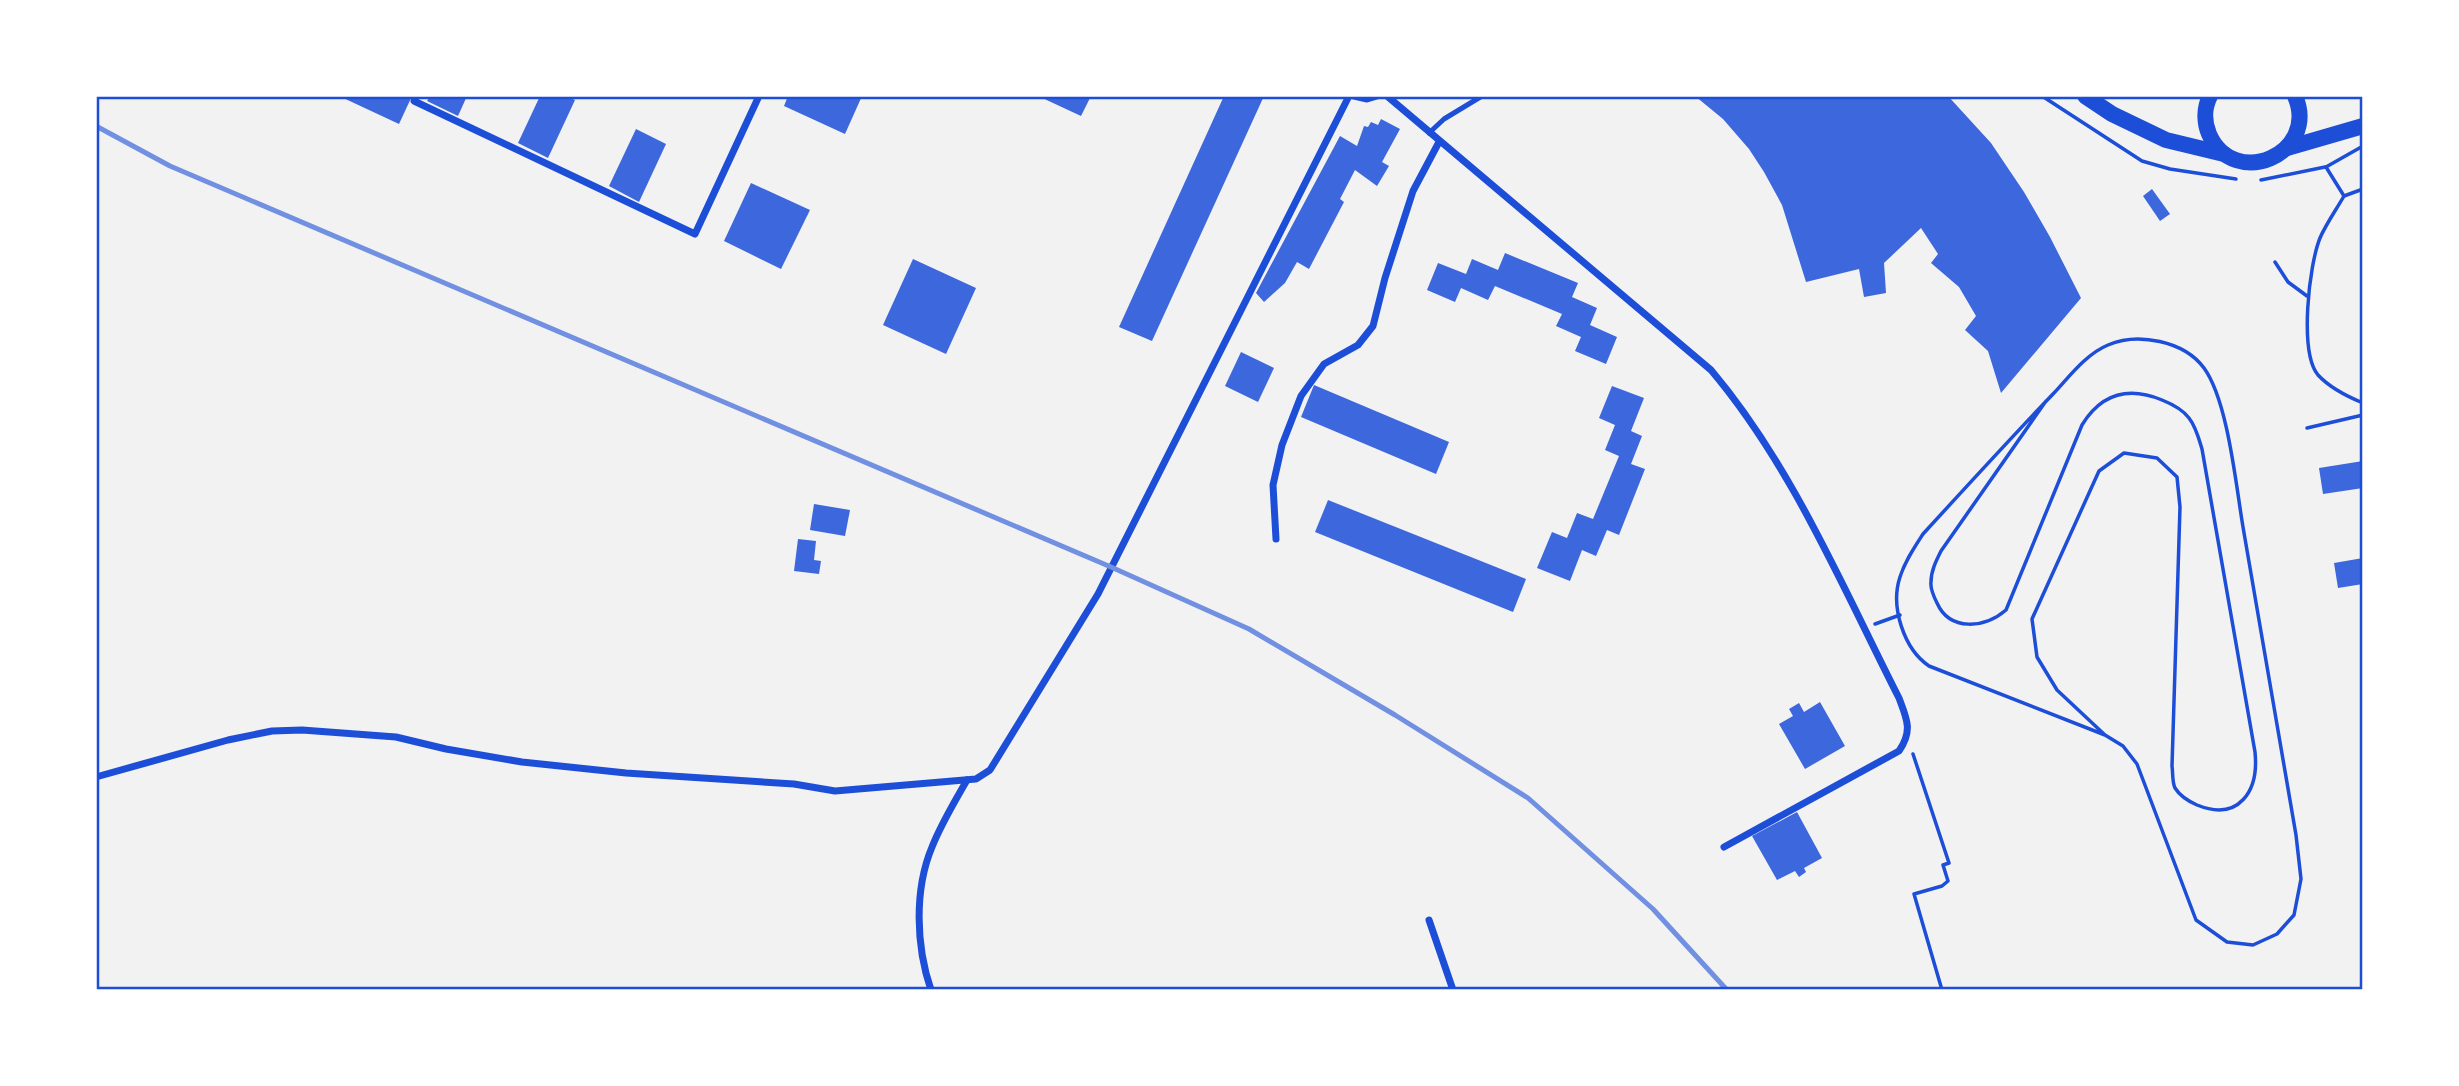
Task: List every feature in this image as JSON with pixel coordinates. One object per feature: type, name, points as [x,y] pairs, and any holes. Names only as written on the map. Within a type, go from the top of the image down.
[{"type":"main road","points":[[2085,96],[2112,114],[2166,140],[2244,162],[2267,161],[2287,148],[2363,126]]},
{"type":"main road","points":[[2210,96],[2205,116],[2208,131],[2215,145],[2226,155]]},
{"type":"main road","points":[[2287,148],[2299,125],[2300,112],[2295,96]]},
{"type":"street","points":[[416,96],[414,101],[695,234],[759,96]]},
{"type":"street","points":[[96,777],[228,740],[272,731],[302,730],[396,737],[522,762],[626,773],[794,784],[835,791],[976,779],[990,770],[1098,594],[1352,96],[1367,99],[1377,96]]},
{"type":"street","points":[[1387,96],[1711,370],[1739,403],[1802,508],[1899,698],[1907,721],[1908,738],[1899,751],[1724,847]]},
{"type":"street","points":[[1276,539],[1273,485],[1282,445],[1301,396],[1324,364],[1358,345],[1373,326],[1385,278],[1413,191],[1439,142]]},
{"type":"street","points":[[931,990],[922,945],[919,898],[931,847],[967,780]]},
{"type":"street","points":[[1429,920],[1453,990]]},
{"type":"lane","points":[[1429,133],[1444,119],[1482,96]]},
{"type":"path","points":[[2344,196],[2326,167],[2363,146]]},
{"type":"path","points":[[2363,189],[2344,196],[2319,240],[2307,296],[2308,345],[2316,373],[2341,394],[2363,403]]},
{"type":"path","points":[[2275,262],[2288,282],[2307,296]]},
{"type":"path","points":[[2046,401],[1941,551],[1930,584],[1941,612],[1954,622],[1968,625],[1996,618],[2006,610],[2090,411],[2115,395],[2133,392],[2151,395],[2167,402],[2190,419],[2202,449],[2255,752],[2255,782],[2247,796],[2238,805],[2223,810],[2208,809],[2186,800],[2175,787],[2172,766],[2180,507],[2177,477],[2157,458],[2124,453],[2099,471],[2032,619],[2038,656],[2057,690],[2105,734],[2123,746],[2137,764],[2196,920],[2227,942],[2253,945],[2277,934],[2294,915],[2301,879],[2234,469],[2219,397],[2203,366],[2176,347],[2140,338],[2105,346],[2090,356],[2046,401],[1923,534],[1907,558],[1898,581],[1900,615],[1908,643],[1918,658],[1929,666],[2105,734]]},
{"type":"path","points":[[2306,428],[2363,415]]},
{"type":"path","points":[[1864,630],[1900,615]]},
{"type":"path","points":[[1908,738],[1950,863],[1943,865],[1948,881],[1942,886],[1914,894],[1942,990]]},
{"type":"building","points":[[339,96],[412,96],[399,124]]},
{"type":"building","points":[[430,96],[467,96],[458,116],[427,101]]},
{"type":"building","points":[[540,96],[566,96],[575,100],[548,158],[518,143]]},
{"type":"building","points":[[788,96],[862,96],[845,134],[784,106]]},
{"type":"building","points":[[1038,96],[1091,96],[1081,116]]},
{"type":"building","points":[[1224,96],[1264,96],[1152,341],[1119,327]]},
{"type":"building","points":[[1695,96],[1948,96],[1991,143],[2024,192],[2081,298],[2001,393],[1988,351],[1965,330],[1976,316],[1959,287],[1931,263],[1938,254],[1921,228],[1884,263],[1886,293],[1864,297],[1859,269],[1806,282],[1782,205],[1764,172],[1749,149],[1723,119]]},
{"type":"building","points":[[1381,119],[1400,129],[1382,162],[1389,166],[1377,186],[1355,170],[1340,199],[1344,202],[1309,269],[1297,262],[1285,283],[1264,302],[1256,293],[1340,136],[1357,146],[1364,126],[1368,127],[1371,122],[1378,125]]},
{"type":"building","points":[[636,129],[666,144],[639,202],[609,186]]},
{"type":"building","points":[[751,183],[810,210],[781,269],[724,241]]},
{"type":"building","points":[[2152,189],[2170,214],[2160,221],[2143,196]]},
{"type":"building","points":[[1505,253],[1578,283],[1572,297],[1597,308],[1590,325],[1617,337],[1606,364],[1575,351],[1581,337],[1556,326],[1562,314],[1495,286],[1488,300],[1461,288],[1455,302],[1427,290],[1438,263],[1466,274],[1472,259],[1498,270]]},
{"type":"building","points":[[913,259],[976,288],[946,354],[883,325]]},
{"type":"building","points":[[1241,352],[1274,368],[1258,402],[1225,386]]},
{"type":"building","points":[[1314,385],[1449,442],[1436,474],[1301,417]]},
{"type":"building","points":[[1612,386],[1644,398],[1631,431],[1642,436],[1631,464],[1645,469],[1619,535],[1607,530],[1596,556],[1582,550],[1570,581],[1537,568],[1552,532],[1567,538],[1577,513],[1593,519],[1619,456],[1605,450],[1615,425],[1599,418]]},
{"type":"building","points":[[2363,461],[2363,488],[2323,494],[2319,468]]},
{"type":"building","points":[[1328,500],[1526,579],[1513,612],[1315,532]]},
{"type":"building","points":[[814,504],[850,510],[845,536],[810,530]]},
{"type":"building","points":[[798,539],[816,541],[814,560],[821,561],[819,574],[794,571]]},
{"type":"building","points":[[2363,558],[2363,584],[2338,588],[2334,563]]},
{"type":"building","points":[[1820,702],[1845,746],[1805,769],[1779,724],[1793,716],[1789,709],[1799,703],[1804,712]]},
{"type":"building","points":[[1797,812],[1822,858],[1804,868],[1806,872],[1799,877],[1795,871],[1777,880],[1752,836]]},
{"type":"railway","points":[[96,126],[170,166],[1111,567],[1249,629],[1528,798],[1653,909],[1727,990]]}]
